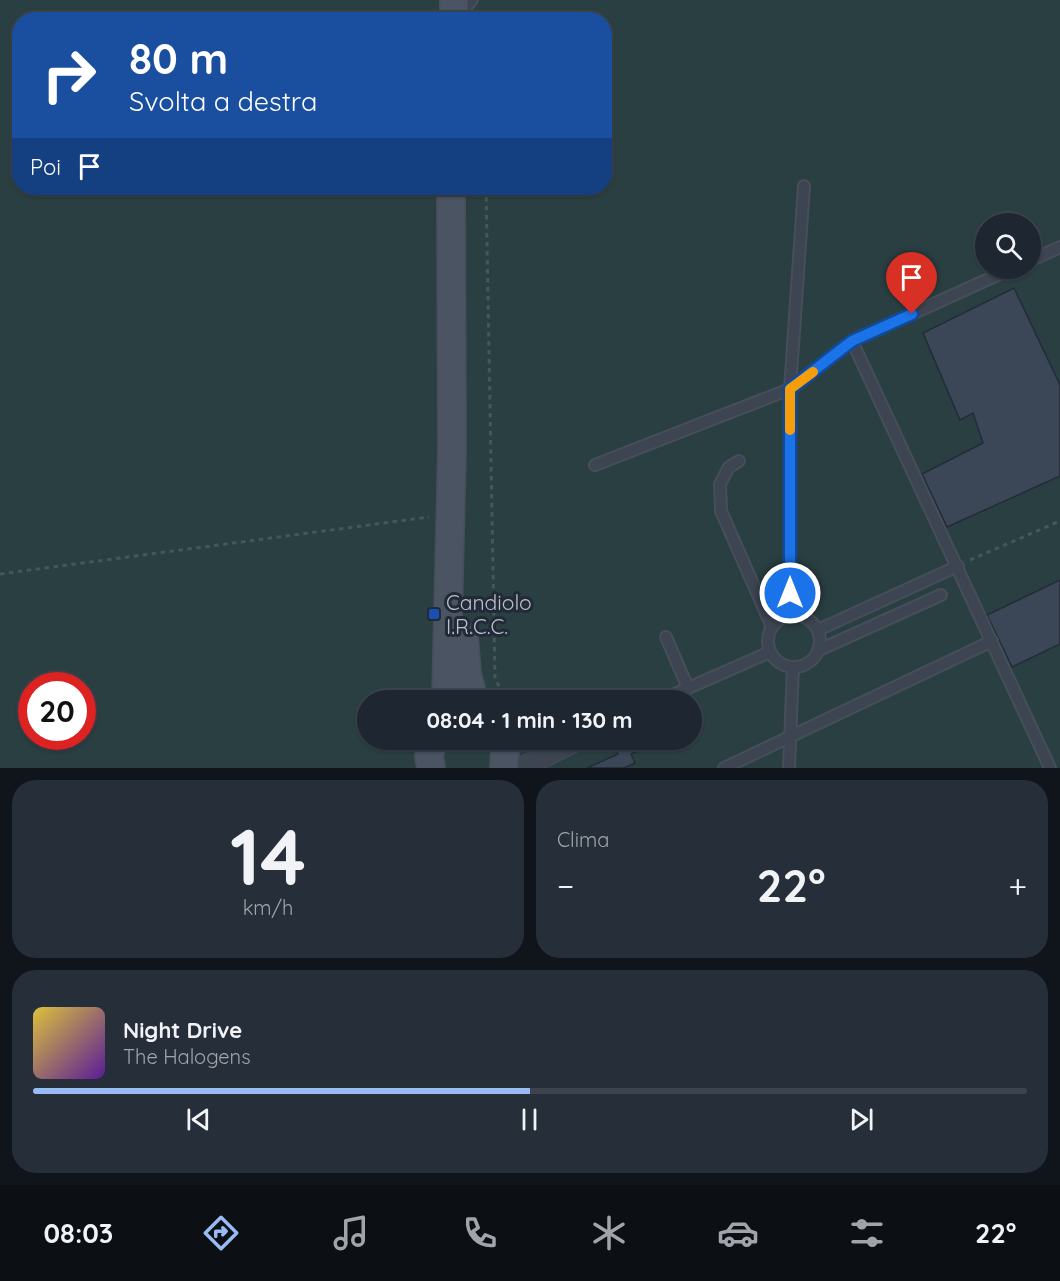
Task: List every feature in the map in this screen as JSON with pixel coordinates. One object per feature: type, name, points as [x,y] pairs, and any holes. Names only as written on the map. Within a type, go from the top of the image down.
[{"type":"street","points":[[446,690],[452,449],[452,195]]},
{"type":"street","points":[[452,449],[467,674],[471,690]]},
{"type":"street","points":[[430,750],[431,768]]},
{"type":"street","points":[[504,768],[505,750]]},
{"type":"street","points":[[521,768],[558,750]]},
{"type":"lane","points":[[461,12],[472,0]]},
{"type":"lane","points":[[790,615],[790,389],[804,186]]},
{"type":"lane","points":[[1041,256],[1060,247]]},
{"type":"lane","points":[[596,465],[790,389],[852,341],[989,279]]},
{"type":"lane","points":[[852,341],[1050,768]]},
{"type":"lane","points":[[740,461],[729,467],[720,484],[721,511],[772,627]]},
{"type":"lane","points":[[818,630],[958,566]]},
{"type":"lane","points":[[819,650],[818,630],[806,618],[790,615],[780,619],[772,627],[769,635],[770,651],[779,663],[792,668],[809,663],[819,650],[941,595]]},
{"type":"lane","points":[[666,637],[688,688]]},
{"type":"lane","points":[[724,768],[992,641]]},
{"type":"lane","points":[[684,690],[770,651]]},
{"type":"lane","points":[[789,768],[792,668]]},
{"type":"path","points":[[486,195],[495,679],[502,690]]},
{"type":"path","points":[[0,574],[449,514]]},
{"type":"path","points":[[958,566],[1060,521]]},
{"type":"green space","points":[[0,0],[1060,0],[1060,768],[0,768]]},
{"type":"building","points":[[1014,288],[1060,385],[1060,476],[947,527],[922,474],[983,443],[973,413],[960,420],[923,333]]},
{"type":"building","points":[[1060,580],[1060,644],[1012,667],[987,615]]},
{"type":"building","points":[[616,750],[641,750],[631,754],[635,763],[624,768],[587,768],[618,754]]},
{"type":"slow traffic","points":[[790,430],[790,389],[813,372]]},
{"type":"place","name":"Candiolo I.R.C.C.","points":[[434,614]]},
{"type":"route","points":[[790,593],[790,389],[852,341],[912,314]]}]
